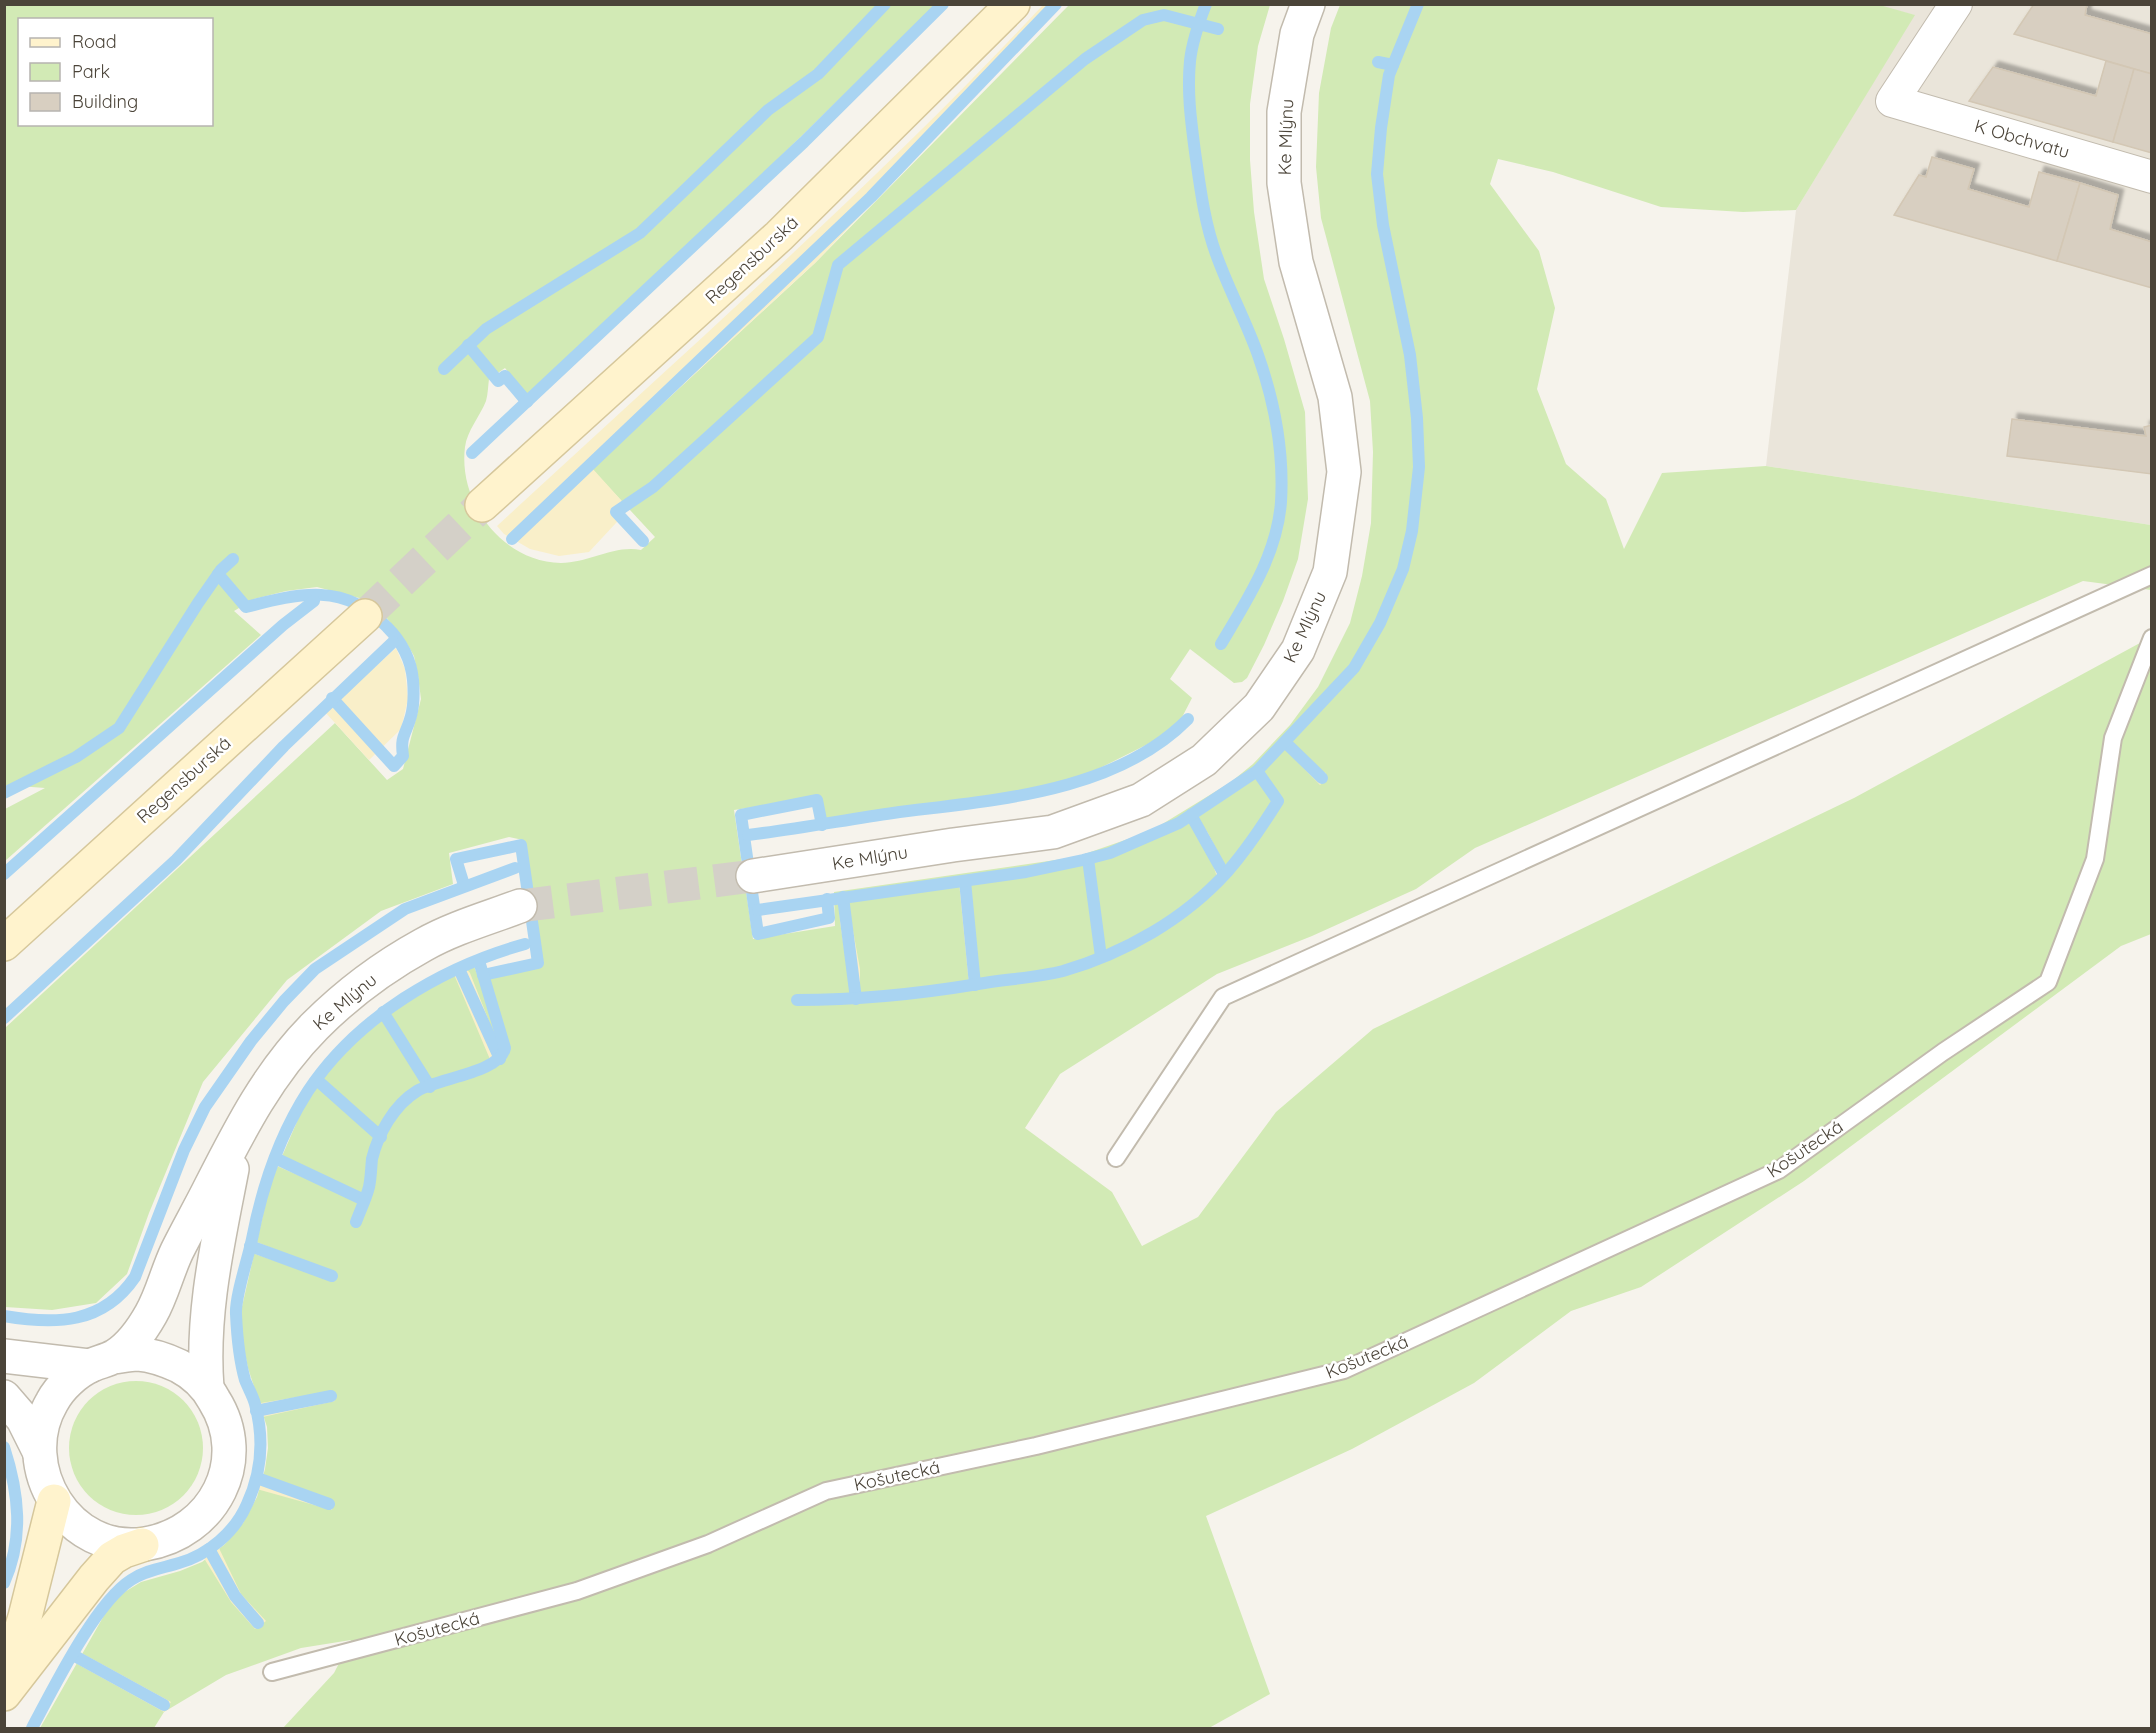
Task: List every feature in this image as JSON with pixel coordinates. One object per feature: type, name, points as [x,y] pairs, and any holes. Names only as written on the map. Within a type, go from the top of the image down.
[{"type":"main road","name":"Regensburská","points":[[482,505],[779,236],[1013,4]]},
{"type":"main road","name":"Regensburská","points":[[4,944],[365,616]]},
{"type":"main road","points":[[4,1683],[25,1617],[54,1501]]},
{"type":"main road","points":[[4,1694],[112,1558],[142,1545]]},
{"type":"street","name":"Ke Mlýnu","points":[[753,876],[1053,832],[1141,800],[1204,760],[1259,707],[1298,650],[1330,572],[1344,472],[1335,397],[1296,262],[1284,183],[1284,112],[1298,34],[1308,4]]},
{"type":"street","name":"K Obchvatu","points":[[1956,4],[1892,101],[2151,177]]},
{"type":"street","name":"Ke Mlýnu","points":[[101,1361],[139,1354],[165,1359],[188,1371],[207,1388],[221,1410],[229,1435],[229,1461],[222,1486],[209,1509],[190,1526],[168,1539],[142,1545],[116,1543],[92,1535],[70,1520],[54,1501],[43,1477],[39,1451],[42,1425],[52,1402],[68,1381],[101,1361],[126,1348],[138,1334],[153,1311],[175,1254],[240,1129],[276,1071],[313,1028],[358,986],[425,944],[520,906]]},
{"type":"street","name":"Ke Mlýnu","points":[[207,1388],[205,1364],[209,1296],[240,1129]]},
{"type":"street","points":[[4,1356],[47,1363],[101,1361]]},
{"type":"street","points":[[4,1397],[23,1419],[39,1451]]},
{"type":"lane","points":[[1116,1158],[1223,997],[2151,575]]},
{"type":"lane","name":"Košutecká","points":[[272,1672],[577,1591],[708,1544],[826,1491],[1036,1446],[1344,1370],[1779,1170],[1943,1052],[2048,982],[2095,859],[2113,738],[2151,638]]},
{"type":"shaded area","points":[[1876,5],[2151,5],[2151,525],[1766,466],[1796,210],[1914,15]]},
{"type":"green space","points":[[1876,4],[1915,15],[1796,210],[1743,212],[1661,207],[1553,172],[1498,159],[1490,184],[1539,251],[1555,308],[1537,389],[1566,464],[1606,499],[1624,549],[1662,473],[1766,466],[2151,525],[2151,590],[2083,581],[1475,848],[1416,889],[1312,936],[1217,974],[1060,1074],[1025,1128],[1112,1192],[1142,1246],[1198,1217],[1276,1112],[1373,1029],[1854,798],[2151,637],[2151,934],[2121,946],[1804,1181],[1641,1287],[1571,1311],[1474,1383],[1352,1449],[1206,1516],[1270,1694],[1209,1728],[283,1728],[334,1673],[351,1640],[301,1648],[226,1675],[164,1712],[154,1728],[40,1728],[106,1612],[118,1596],[141,1582],[202,1562],[224,1545],[243,1523],[257,1497],[268,1448],[267,1427],[248,1368],[241,1335],[241,1311],[270,1184],[302,1110],[327,1072],[358,1040],[393,1011],[436,985],[474,966],[479,979],[541,966],[523,840],[509,837],[449,853],[453,884],[381,911],[287,980],[203,1082],[149,1213],[127,1274],[96,1303],[52,1310],[5,1307],[5,1028],[335,723],[387,780],[403,769],[421,699],[414,656],[406,642],[382,612],[363,599],[317,587],[286,591],[254,599],[234,611],[261,635],[5,861],[5,809],[45,788],[5,785],[5,5],[936,5],[703,232],[527,396],[505,368],[489,379],[486,401],[468,435],[465,447],[465,468],[469,488],[477,508],[488,525],[503,540],[520,552],[540,560],[561,563],[621,550],[641,550],[655,537],[592,469],[815,263],[1069,5],[1270,5],[1258,46],[1250,104],[1250,160],[1254,212],[1264,279],[1305,412],[1308,499],[1298,559],[1283,601],[1247,678],[1242,682],[1234,683],[1190,649],[1170,679],[1192,698],[1178,725],[1156,740],[1096,770],[1034,791],[985,796],[824,821],[820,797],[734,810],[753,939],[835,926],[834,892],[1076,857],[1151,831],[1231,782],[1253,764],[1290,725],[1318,687],[1350,623],[1362,576],[1371,523],[1373,452],[1370,401],[1321,218],[1316,167],[1319,93],[1331,28],[1340,5]]},
{"type":"green space","points":[[136,1381],[162,1386],[183,1401],[198,1422],[203,1448],[198,1474],[183,1495],[162,1510],[136,1515],[110,1510],[89,1495],[74,1474],[69,1448],[74,1422],[89,1401],[110,1386]]},
{"type":"sand","points":[[1043,5],[1061,5],[815,263],[592,468],[629,509],[589,552],[559,556],[530,549],[504,534],[497,526],[843,206],[978,73]]},
{"type":"sand","points":[[396,648],[405,669],[408,699],[401,729],[369,760],[325,712]]},
{"type":"sand","points":[[1288,740],[1318,770],[1326,773],[1320,785],[1282,746]]},
{"type":"sand","points":[[1194,813],[1208,833],[1228,871],[1218,880],[1213,865],[1188,817]]},
{"type":"sand","points":[[1093,857],[1106,956],[1097,958],[1083,860]]},
{"type":"sand","points":[[969,880],[980,984],[969,985],[959,882]]},
{"type":"sand","points":[[847,897],[860,969],[860,999],[852,1000],[840,922],[839,898]]},
{"type":"sand","points":[[464,966],[470,973],[498,1044],[505,1048],[500,1059],[492,1064],[453,972]]},
{"type":"sand","points":[[386,1009],[433,1085],[425,1088],[379,1016]]},
{"type":"sand","points":[[320,1076],[382,1132],[379,1141],[314,1084]]},
{"type":"sand","points":[[277,1153],[365,1198],[363,1203],[272,1164]]},
{"type":"sand","points":[[252,1240],[335,1274],[334,1281],[249,1252]]},
{"type":"sand","points":[[334,1391],[335,1401],[258,1418],[255,1404]]},
{"type":"sand","points":[[258,1474],[333,1500],[332,1510],[253,1488]]},
{"type":"sand","points":[[217,1544],[241,1594],[266,1621],[255,1629],[231,1602],[202,1555]]},
{"type":"sand","points":[[76,1650],[171,1702],[164,1712],[70,1660]]},
{"type":"building","points":[[2034,4],[2087,4],[2085,15],[2152,34],[2152,74],[2014,34]]},
{"type":"building","points":[[2106,61],[2134,69],[2113,142],[1969,101],[1993,67],[2096,96]]},
{"type":"building","points":[[2134,69],[2152,74],[2152,153],[2113,142]]},
{"type":"building","points":[[1932,157],[1974,169],[1968,189],[2029,207],[2039,172],[2080,183],[2057,261],[1894,215],[1919,175],[1926,177]]},
{"type":"building","points":[[2080,183],[2118,195],[2110,229],[2152,242],[2152,288],[2057,261]]},
{"type":"building","points":[[2012,419],[2146,436],[2144,427],[2152,425],[2152,474],[2007,456]]},
{"type":"waterway","points":[[444,369],[486,329],[640,233],[768,110],[818,74],[885,4]]},
{"type":"waterway","points":[[472,453],[804,142],[943,4]]},
{"type":"waterway","points":[[512,539],[871,197],[1056,4]]},
{"type":"waterway","points":[[1206,4],[1194,39],[1189,73],[1191,118],[1201,191],[1208,229],[1216,254],[1253,342],[1269,391],[1280,446],[1282,483],[1278,522],[1267,559],[1221,644]]},
{"type":"waterway","points":[[758,910],[1026,872],[1110,853],[1179,823],[1257,771],[1354,668],[1380,623],[1403,569],[1412,531],[1419,467],[1417,418],[1410,355],[1383,225],[1377,174],[1389,75],[1418,4]]},
{"type":"waterway","points":[[643,541],[616,512],[653,487],[818,337],[838,265],[1085,59],[1143,20],[1164,15],[1218,29]]},
{"type":"waterway","points":[[1378,62],[1393,65]]},
{"type":"waterway","points":[[468,345],[498,381],[505,376],[527,402]]},
{"type":"waterway","points":[[4,793],[76,757],[119,728],[198,603],[221,570],[233,559]]},
{"type":"waterway","points":[[218,574],[246,607],[303,595],[338,597],[355,603],[371,613],[392,632],[408,658],[414,689],[412,712],[403,739],[403,756],[394,766],[332,698]]},
{"type":"waterway","points":[[4,874],[283,625],[314,601]]},
{"type":"waterway","points":[[4,1018],[176,860],[284,746],[393,642]]},
{"type":"waterway","points":[[748,835],[1010,797],[1050,789],[1124,764],[1158,744],[1188,719]]},
{"type":"waterway","points":[[1286,743],[1322,778]]},
{"type":"waterway","points":[[797,1000],[843,999],[933,991],[1063,971],[1109,955],[1173,919],[1193,904],[1228,871],[1261,828],[1278,801],[1257,771]]},
{"type":"waterway","points":[[822,825],[817,800],[741,815],[758,934],[829,918],[827,899]]},
{"type":"waterway","points":[[1191,815],[1224,874]]},
{"type":"waterway","points":[[464,885],[456,859],[521,845],[538,963],[483,975]]},
{"type":"waterway","points":[[1088,859],[1101,957]]},
{"type":"waterway","points":[[4,1316],[42,1320],[77,1318],[108,1304],[122,1293],[135,1277],[184,1150],[205,1107],[251,1041],[284,1001],[315,969],[405,909],[515,868]]},
{"type":"waterway","points":[[965,881],[975,985]]},
{"type":"waterway","points":[[843,897],[856,999]]},
{"type":"waterway","points":[[32,1728],[89,1627],[117,1591],[143,1574],[190,1559],[210,1548],[228,1533],[247,1504],[256,1480],[260,1455],[260,1429],[240,1356],[236,1306],[261,1200],[273,1162],[288,1126],[308,1091],[328,1064],[351,1040],[404,998],[463,966],[525,944]]},
{"type":"waterway","points":[[356,1222],[369,1187],[372,1159],[378,1140],[394,1112],[417,1091],[480,1069],[501,1056],[505,1048],[479,961]]},
{"type":"waterway","points":[[459,969],[500,1059]]},
{"type":"waterway","points":[[383,1012],[430,1087]]},
{"type":"waterway","points":[[317,1080],[381,1137]]},
{"type":"waterway","points":[[275,1158],[364,1200]]},
{"type":"waterway","points":[[250,1246],[332,1276]]},
{"type":"waterway","points":[[256,1411],[331,1396]]},
{"type":"waterway","points":[[4,1447],[13,1481],[17,1515],[15,1549],[4,1583]]},
{"type":"waterway","points":[[257,1478],[329,1504]]},
{"type":"waterway","points":[[209,1549],[235,1596],[258,1623]]},
{"type":"waterway","points":[[73,1655],[164,1705]]},
{"type":"tunnel","points":[[365,616],[482,505]]},
{"type":"tunnel","points":[[520,906],[753,876]]}]
